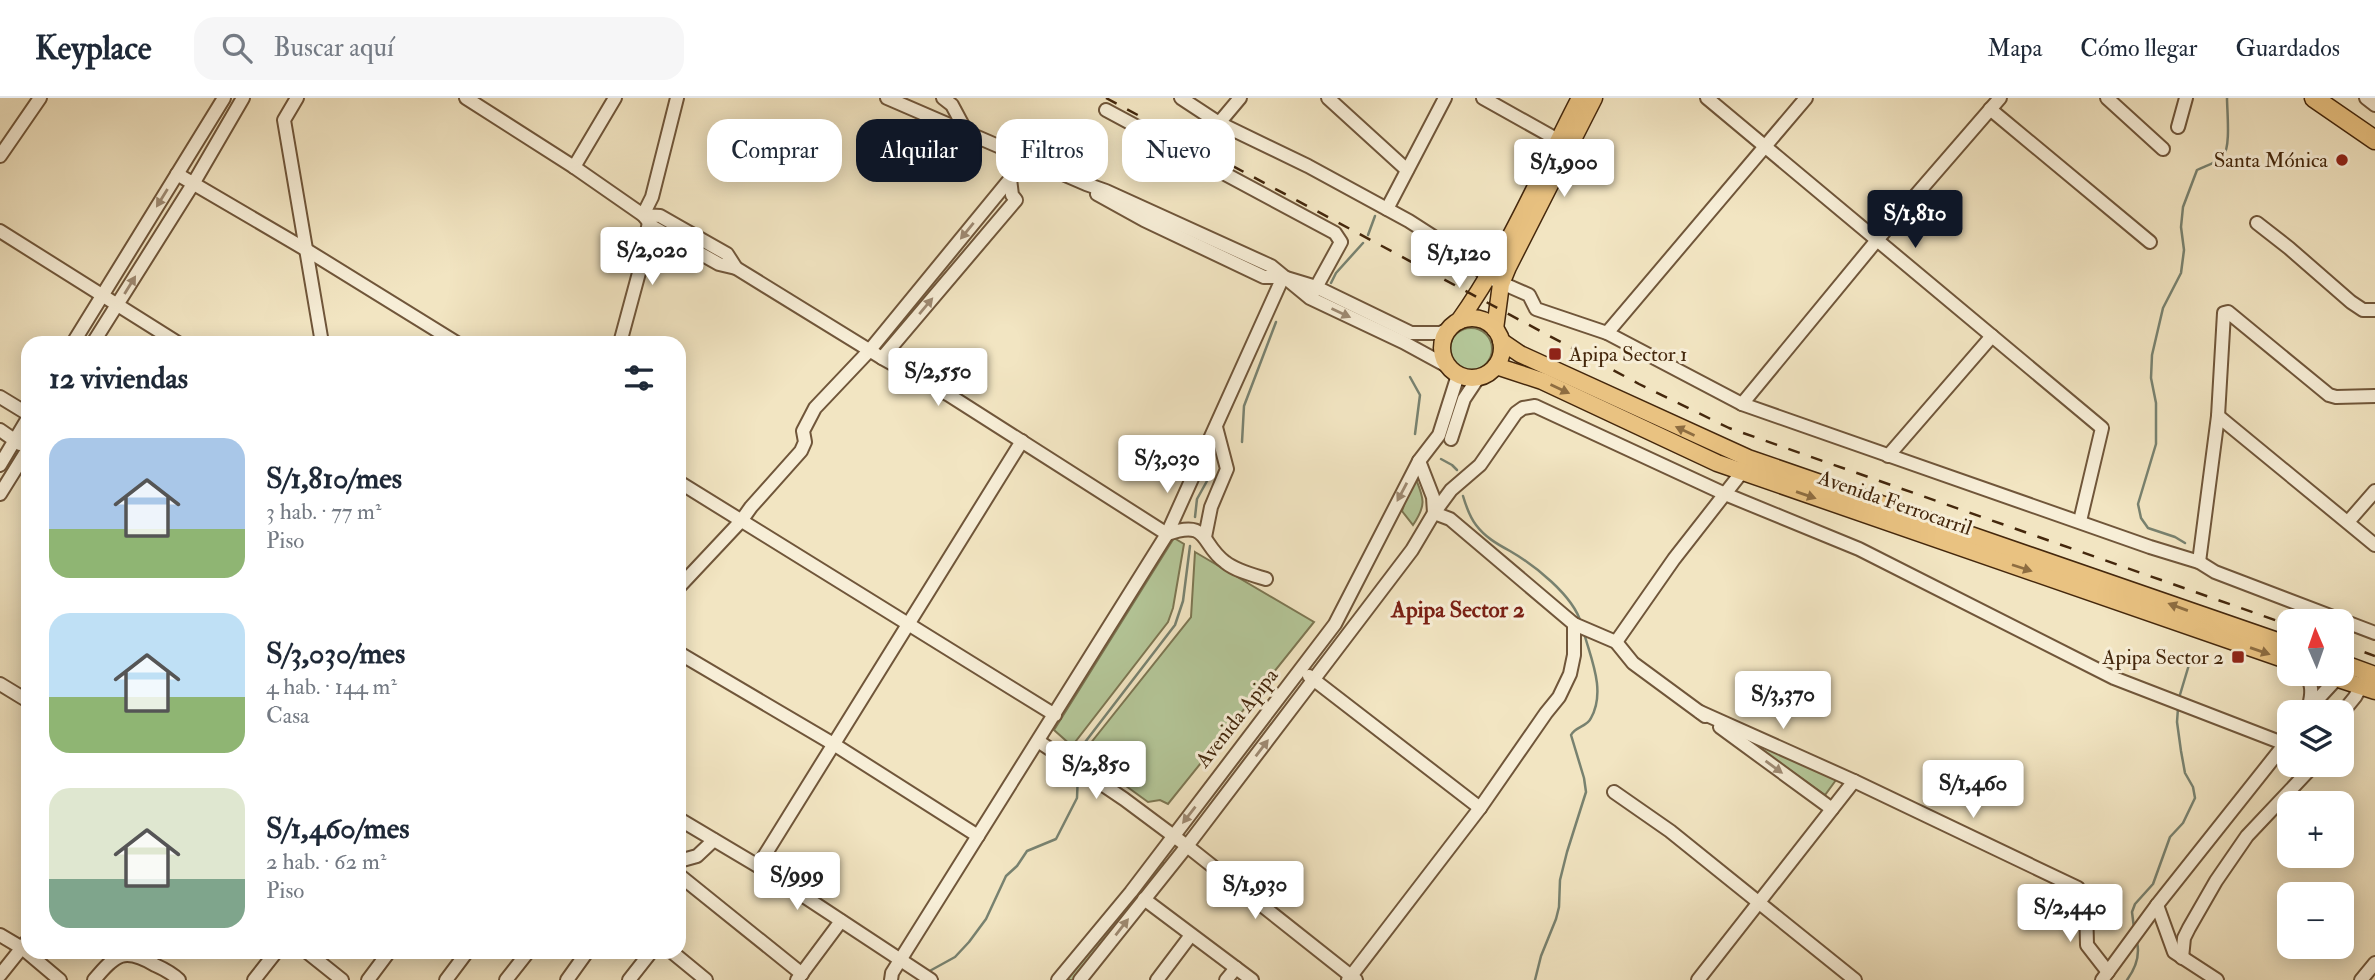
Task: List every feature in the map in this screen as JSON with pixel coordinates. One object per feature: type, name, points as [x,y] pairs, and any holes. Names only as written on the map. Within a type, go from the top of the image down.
[{"type":"highway","points":[[2314,98],[2375,140]]},
{"type":"main road","points":[[1580,98],[1494,281],[1501,354],[1496,366],[1485,375],[1464,378],[1452,371],[1444,360],[1441,347],[1454,325],[1494,281],[1594,98]]},
{"type":"main road","points":[[1454,325],[1478,319],[1498,335]]},
{"type":"main road","name":"Avenida Ferrocarril","points":[[1498,335],[1520,354],[1745,465],[2277,657]]},
{"type":"main road","name":"Avenida Ferrocarril","points":[[1496,366],[1542,381],[1717,463],[1745,465],[2277,641]]},
{"type":"street","points":[[0,156],[40,98]]},
{"type":"street","points":[[77,336],[223,98]]},
{"type":"street","points":[[98,336],[193,184],[243,98]]},
{"type":"street","points":[[297,98],[284,120],[321,336]]},
{"type":"street","points":[[466,98],[574,167],[646,218],[660,216],[727,254],[736,268],[882,359],[949,395],[1167,534],[1189,529],[1199,532],[1226,564],[1266,579]]},
{"type":"street","points":[[574,167],[615,98]]},
{"type":"street","points":[[622,336],[640,269],[646,218],[677,98]]},
{"type":"street","points":[[887,98],[935,119]]},
{"type":"street","points":[[943,98],[952,105],[960,119]]},
{"type":"street","points":[[1181,98],[1213,119]]},
{"type":"street","points":[[1222,119],[1240,98]]},
{"type":"street","points":[[1328,98],[1407,170]]},
{"type":"street","points":[[1387,209],[1445,98]]},
{"type":"street","points":[[1483,98],[1558,140]]},
{"type":"street","points":[[1707,98],[2102,428],[2080,521]]},
{"type":"street","points":[[1607,333],[1806,98]]},
{"type":"street","points":[[1742,404],[1877,240],[2000,98]]},
{"type":"street","points":[[2107,98],[2163,149]]},
{"type":"street","points":[[2178,128],[2186,98]]},
{"type":"street","points":[[2366,98],[2375,105]]},
{"type":"street","points":[[1990,109],[2150,242]]},
{"type":"street","points":[[1106,110],[1335,233],[1340,242],[1313,293]]},
{"type":"street","points":[[1235,131],[1387,209],[1468,259],[1494,281],[1529,296],[1536,309],[1607,333],[1742,404],[2199,562],[2215,572],[2375,634]]},
{"type":"street","points":[[177,174],[446,336]]},
{"type":"street","points":[[686,580],[741,522],[801,450],[805,442],[803,431],[815,408],[869,351],[1008,182]]},
{"type":"street","points":[[882,359],[1016,200],[1012,195],[1010,182]]},
{"type":"street","points":[[1082,182],[1271,266],[1283,277],[1452,371]]},
{"type":"street","points":[[2257,223],[2351,302],[2363,310],[2375,310]]},
{"type":"street","points":[[0,230],[166,336]]},
{"type":"street","points":[[891,980],[892,973],[943,888],[1055,715],[1167,534],[1283,277]]},
{"type":"street","points":[[1313,293],[1411,333],[1440,333],[1454,325]]},
{"type":"street","points":[[2199,562],[2218,416],[2222,317],[2226,313],[2329,395],[2375,396]]},
{"type":"street","points":[[1888,456],[1992,336]]},
{"type":"street","name":"Avenida Apipa","points":[[1445,437],[1452,371]]},
{"type":"street","name":"Avenida Apipa","points":[[1058,980],[1131,892],[1335,624],[1419,461],[1445,437],[1478,378]]},
{"type":"street","points":[[0,397],[21,411]]},
{"type":"street","name":"Avenida Apipa","points":[[1080,980],[1314,680],[1412,550],[1434,513],[1451,491],[1480,465],[1516,413],[1523,408],[1535,406],[1725,494]]},
{"type":"street","points":[[2218,416],[2375,545]]},
{"type":"street","points":[[1205,537],[1211,507],[1227,469],[1216,427]]},
{"type":"street","points":[[0,465],[21,429]]},
{"type":"street","points":[[0,430],[21,445]]},
{"type":"street","points":[[758,866],[1022,441]]},
{"type":"street","points":[[0,494],[21,460]]},
{"type":"street","points":[[1419,461],[1433,497],[1434,513],[1450,519],[1574,624],[1616,642],[1633,663],[1832,809]]},
{"type":"street","points":[[1616,642],[1745,465]]},
{"type":"street","points":[[686,487],[1055,715]]},
{"type":"street","points":[[2348,522],[2375,491]]},
{"type":"street","points":[[1725,494],[1859,549],[2114,678],[2277,738]]},
{"type":"street","points":[[1038,741],[1124,799],[1187,846],[1352,979],[1559,698],[1570,674],[1574,655],[1574,624]]},
{"type":"street","points":[[686,657],[835,745],[978,836]]},
{"type":"street","points":[[1300,671],[1480,808]]},
{"type":"street","points":[[2353,700],[2370,681]]},
{"type":"street","points":[[0,684],[21,697]]},
{"type":"street","points":[[2316,700],[2328,686]]},
{"type":"street","points":[[1700,712],[1854,781],[2078,888],[2086,904],[2087,945],[2105,976],[2157,905],[2277,756]]},
{"type":"street","points":[[2182,958],[2184,938],[2216,881],[2247,836],[2303,777]]},
{"type":"street","points":[[1698,980],[1854,781]]},
{"type":"street","points":[[1614,792],[1670,831],[1855,980]]},
{"type":"street","points":[[686,823],[758,866],[931,980]]},
{"type":"street","points":[[686,858],[697,856],[714,840]]},
{"type":"street","points":[[686,880],[799,977],[841,921]]},
{"type":"street","points":[[1144,899],[1252,980]]},
{"type":"street","points":[[2157,905],[2174,952],[2217,980]]},
{"type":"street","points":[[0,934],[21,942]]},
{"type":"street","points":[[1157,980],[1191,935]]},
{"type":"street","points":[[0,975],[21,949]]},
{"type":"street","points":[[40,959],[60,980]]},
{"type":"street","points":[[93,980],[115,959]]},
{"type":"street","points":[[144,959],[180,980]]},
{"type":"street","points":[[254,980],[270,959]]},
{"type":"street","points":[[316,959],[342,980]]},
{"type":"street","points":[[368,980],[383,959]]},
{"type":"street","points":[[446,980],[462,959]]},
{"type":"street","points":[[506,980],[522,959]]},
{"type":"street","points":[[567,980],[582,959]]},
{"type":"street","points":[[629,980],[646,959]]},
{"type":"street","points":[[678,959],[697,977]]},
{"type":"street","points":[[2361,980],[2375,962]]},
{"type":"street","points":[[1226,980],[1236,968]]},
{"type":"green space","points":[[1471,328],[1486,334],[1492,349],[1486,364],[1471,370],[1456,364],[1450,349],[1456,334]]},
{"type":"green space","points":[[1414,474],[1422,505],[1413,525],[1402,511]]},
{"type":"green space","points":[[1174,538],[1184,544],[1168,622],[1072,746],[1054,730]]},
{"type":"green space","points":[[1195,552],[1314,622],[1168,804],[1160,800],[1148,802],[1082,754],[1191,617]]},
{"type":"green space","points":[[1742,736],[1836,780],[1825,795]]},
{"type":"green space","points":[[1160,861],[1166,864],[1073,980],[1066,980]]},
{"type":"waterway","points":[[2185,543],[2148,528],[2141,518],[2138,504],[2156,444],[2152,355],[2163,308],[2181,273],[2184,250],[2181,227],[2183,207],[2197,170],[2218,161],[2225,152],[2228,138],[2227,98]]},
{"type":"waterway","points":[[1368,235],[1375,216]]},
{"type":"waterway","points":[[1331,283],[1336,273],[1363,243]]},
{"type":"waterway","points":[[1242,442],[1244,406],[1276,322]]},
{"type":"waterway","points":[[1410,377],[1420,395],[1415,434]]},
{"type":"waterway","points":[[1441,459],[1457,470]]},
{"type":"waterway","points":[[1195,517],[1197,499],[1212,472]]},
{"type":"waterway","points":[[1463,496],[1470,515],[1480,529],[1552,582],[1570,602],[1581,623]]},
{"type":"waterway","points":[[1076,763],[1079,750],[1175,625],[1183,601],[1190,546]]},
{"type":"waterway","points":[[1535,980],[1541,956],[1556,919],[1560,880],[1586,792],[1571,735],[1589,721],[1597,697],[1596,675],[1584,633]]},
{"type":"waterway","points":[[2179,698],[2191,658]]},
{"type":"waterway","points":[[2134,928],[2132,912],[2135,904],[2153,884],[2170,837],[2183,823],[2195,798],[2193,787],[2185,773],[2177,722],[2178,708]]},
{"type":"waterway","points":[[926,973],[955,957],[969,942],[986,919],[1006,876],[1027,851],[1056,839],[1077,798],[1078,773]]},
{"type":"waterway","points":[[2127,980],[2136,962],[2137,942]]},
{"type":"railway","points":[[1106,98],[1639,384],[1729,428],[2277,621]]},
{"type":"railway","points":[[2354,648],[2375,656]]},
{"type":"place","name":"Santa Mónica","points":[[2342,160]]},
{"type":"place","name":"Apipa Sector 1","points":[[1555,354]]},
{"type":"place","name":"Apipa Sector 2","points":[[2238,657]]},
{"type":"district","name":"Apipa Sector 2","points":[[1458,609]]}]
